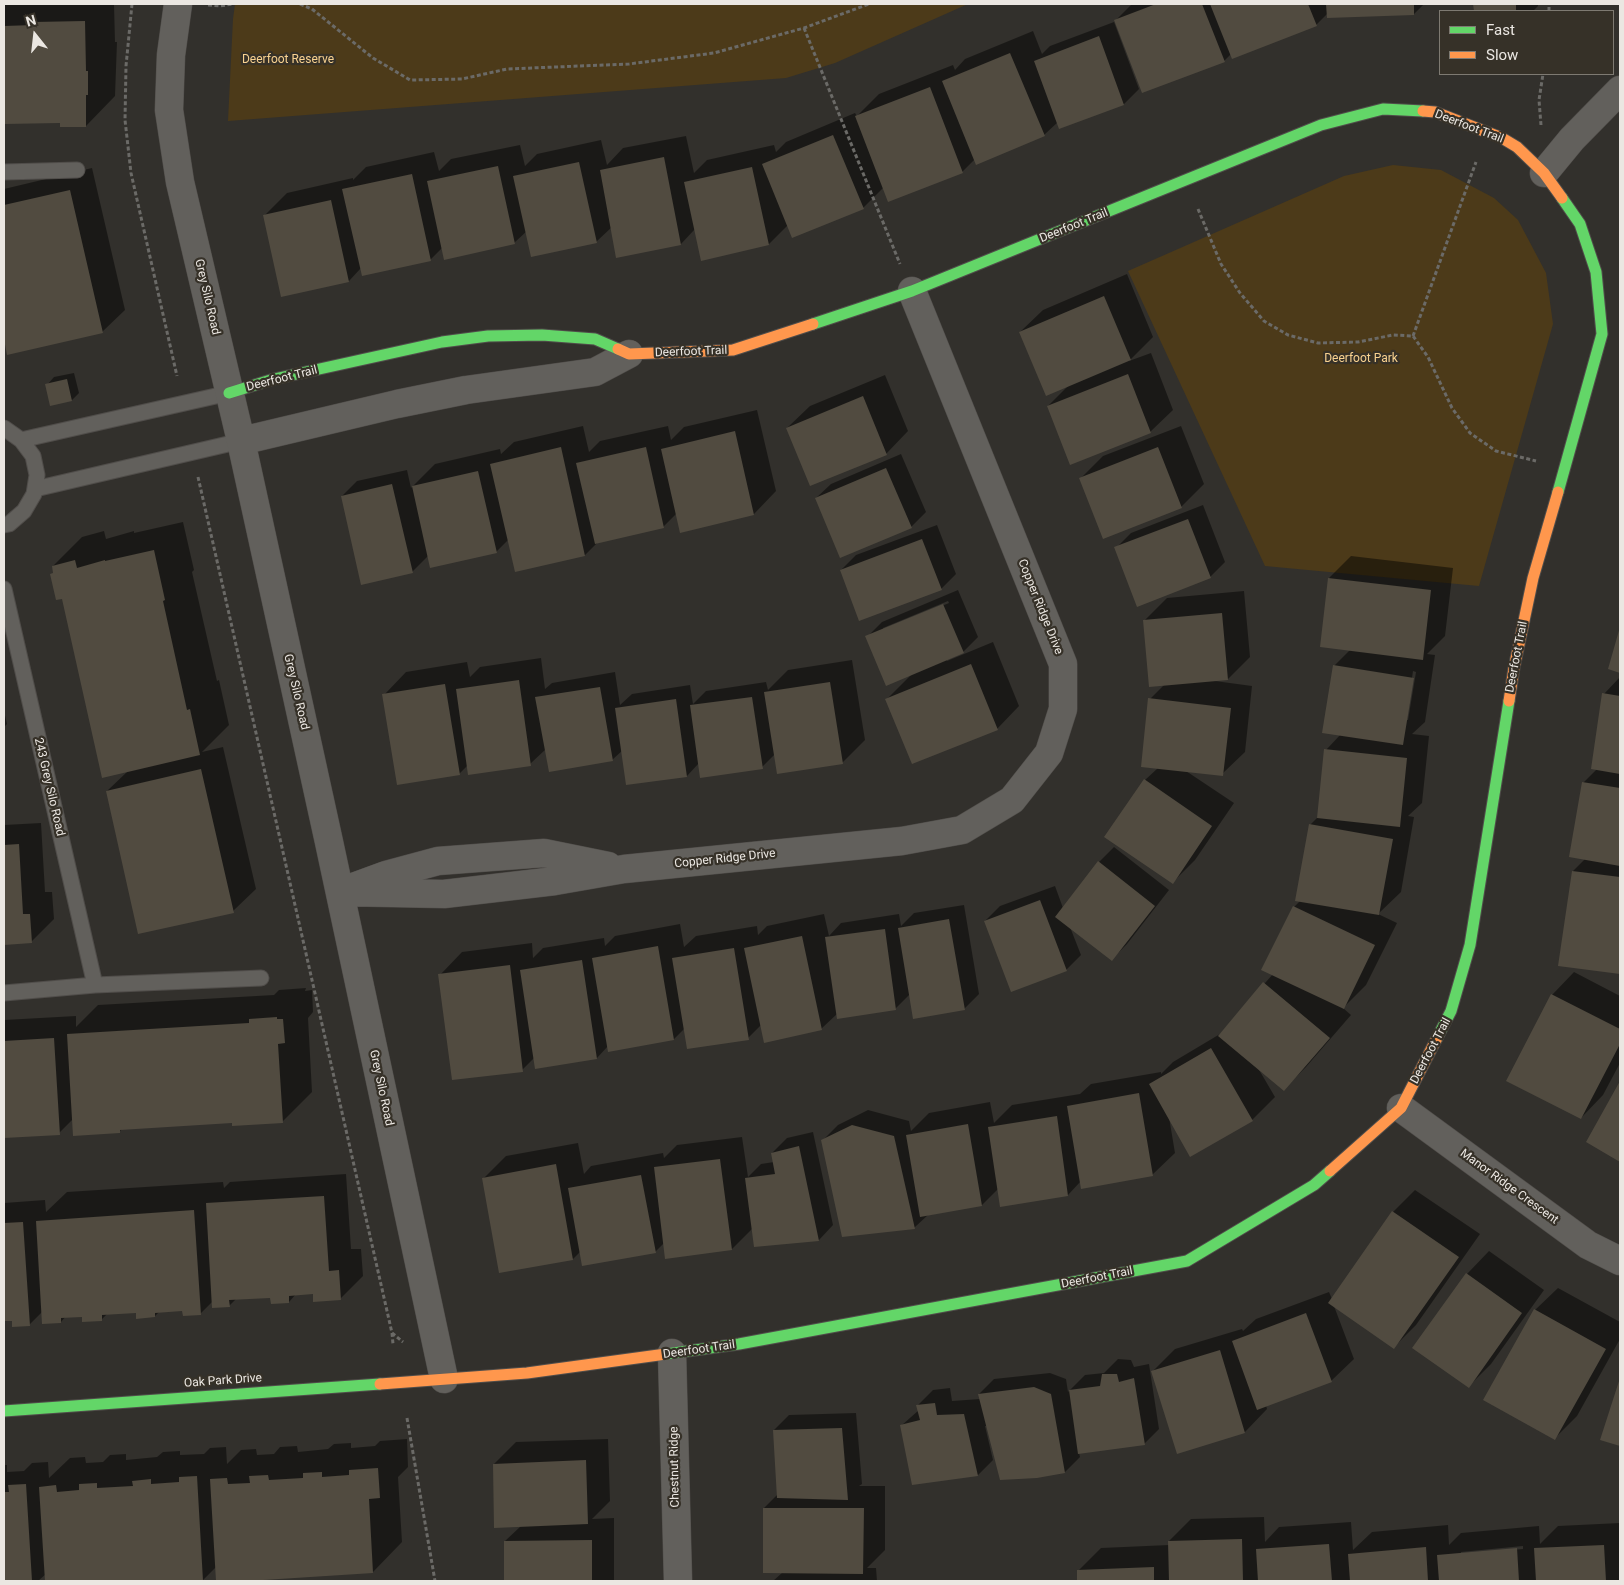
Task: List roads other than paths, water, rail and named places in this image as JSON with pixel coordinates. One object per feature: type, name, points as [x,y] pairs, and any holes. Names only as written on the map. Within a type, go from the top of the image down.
[{"type":"street","name":"Grey Silo Road","points":[[178,4],[171,55],[170,110],[180,182],[229,392],[340,892],[444,1379]]},
{"type":"street","points":[[1544,173],[1572,139],[1620,90]]},
{"type":"street","name":"Deerfoot Trail","points":[[229,392],[274,379],[442,342],[488,336],[542,335],[595,339],[629,354],[733,350],[912,291],[1321,125],[1383,109],[1435,112],[1494,135],[1516,147],[1544,173],[1580,224],[1596,272],[1602,334],[1533,578],[1514,668],[1470,946],[1451,1011],[1401,1108],[1314,1185],[1187,1261],[739,1344],[527,1373],[444,1379]]},
{"type":"street","name":"Copper Ridge Drive","points":[[340,892],[386,875],[438,861],[544,853],[624,869],[902,841],[962,830],[1012,800],[1049,753],[1063,709],[1063,664],[912,291]]},
{"type":"street","name":"Deerfoot Trail","points":[[240,441],[466,390],[596,372],[629,354]]},
{"type":"street","name":"Manor Ridge Crescent","points":[[1401,1108],[1588,1245],[1620,1260]]},
{"type":"street","name":"Chestnut Ridge","points":[[672,1353],[678,1581]]},
{"type":"street","name":"Oak Park Drive","points":[[4,1411],[444,1379]]},
{"type":"lane","points":[[4,172],[77,170]]},
{"type":"lane","points":[[22,440],[229,392]]},
{"type":"lane","points":[[4,428],[22,440],[32,456],[37,475],[34,494],[24,511],[9,524],[4,525]]},
{"type":"lane","points":[[35,489],[240,441]]},
{"type":"lane","name":"243 Grey Silo Road","points":[[4,589],[95,985]]},
{"type":"lane","points":[[4,992],[95,985],[261,978]]},
{"type":"park label","name":"Deerfoot Reserve","points":[[288,60]]},
{"type":"park label","name":"Deerfoot Park","points":[[1361,359]]}]
